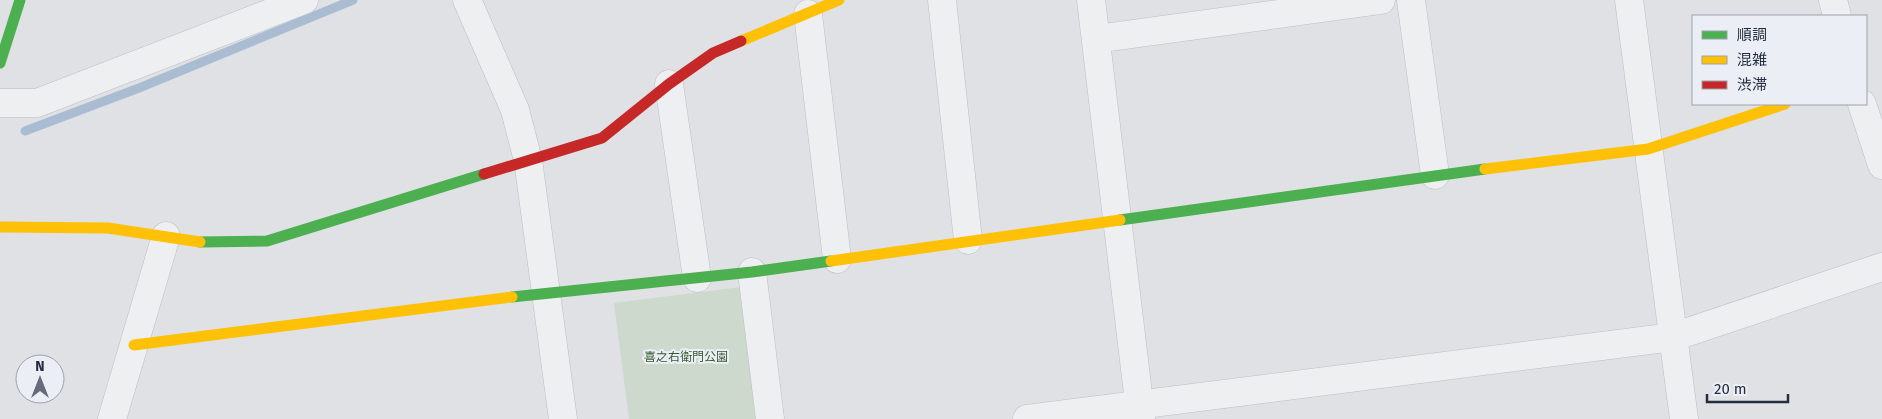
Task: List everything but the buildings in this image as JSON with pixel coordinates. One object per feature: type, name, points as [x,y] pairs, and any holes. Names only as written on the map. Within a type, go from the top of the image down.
[{"type":"street","points":[[0,63],[20,0]]},
{"type":"street","points":[[0,103],[37,103],[304,0]]},
{"type":"street","points":[[467,0],[515,110],[528,160],[564,419]]},
{"type":"street","points":[[0,227],[108,228],[203,242],[267,242],[602,138],[669,84],[713,53],[839,0]]},
{"type":"street","points":[[942,0],[968,240]]},
{"type":"street","points":[[1091,0],[1140,411]]},
{"type":"street","points":[[1096,39],[1381,0]]},
{"type":"street","points":[[1411,0],[1435,175]]},
{"type":"street","points":[[1629,0],[1684,419]]},
{"type":"street","points":[[1833,0],[1837,15]]},
{"type":"street","points":[[808,14],[837,259]]},
{"type":"street","points":[[669,84],[697,278]]},
{"type":"street","points":[[134,345],[546,293],[752,272],[1435,175],[1648,149],[1782,105]]},
{"type":"street","points":[[1862,105],[1882,165]]},
{"type":"street","points":[[112,419],[166,236]]},
{"type":"street","points":[[1027,419],[1140,411],[1672,337],[1882,267]]},
{"type":"street","points":[[752,272],[770,419]]},
{"type":"green space","name":"喜之右衛門公園","points":[[741,287],[758,419],[629,419],[614,303]]},
{"type":"waterway","points":[[25,131],[139,88],[353,0]]},
{"type":"traffic: fast","points":[[0,63],[20,0]]},
{"type":"traffic: fast","points":[[1120,220],[1485,169]]},
{"type":"traffic: fast","points":[[200,242],[267,241],[484,174]]},
{"type":"traffic: fast","points":[[512,297],[752,272],[831,261]]},
{"type":"traffic: slow","points":[[741,41],[839,0]]},
{"type":"traffic: slow","points":[[1485,169],[1648,149],[1782,105]]},
{"type":"traffic: slow","points":[[831,261],[1120,220]]},
{"type":"traffic: slow","points":[[0,227],[108,228],[200,242]]},
{"type":"traffic: slow","points":[[134,345],[512,297]]},
{"type":"traffic: jam","points":[[484,174],[602,138],[669,84],[713,53],[741,41]]}]
